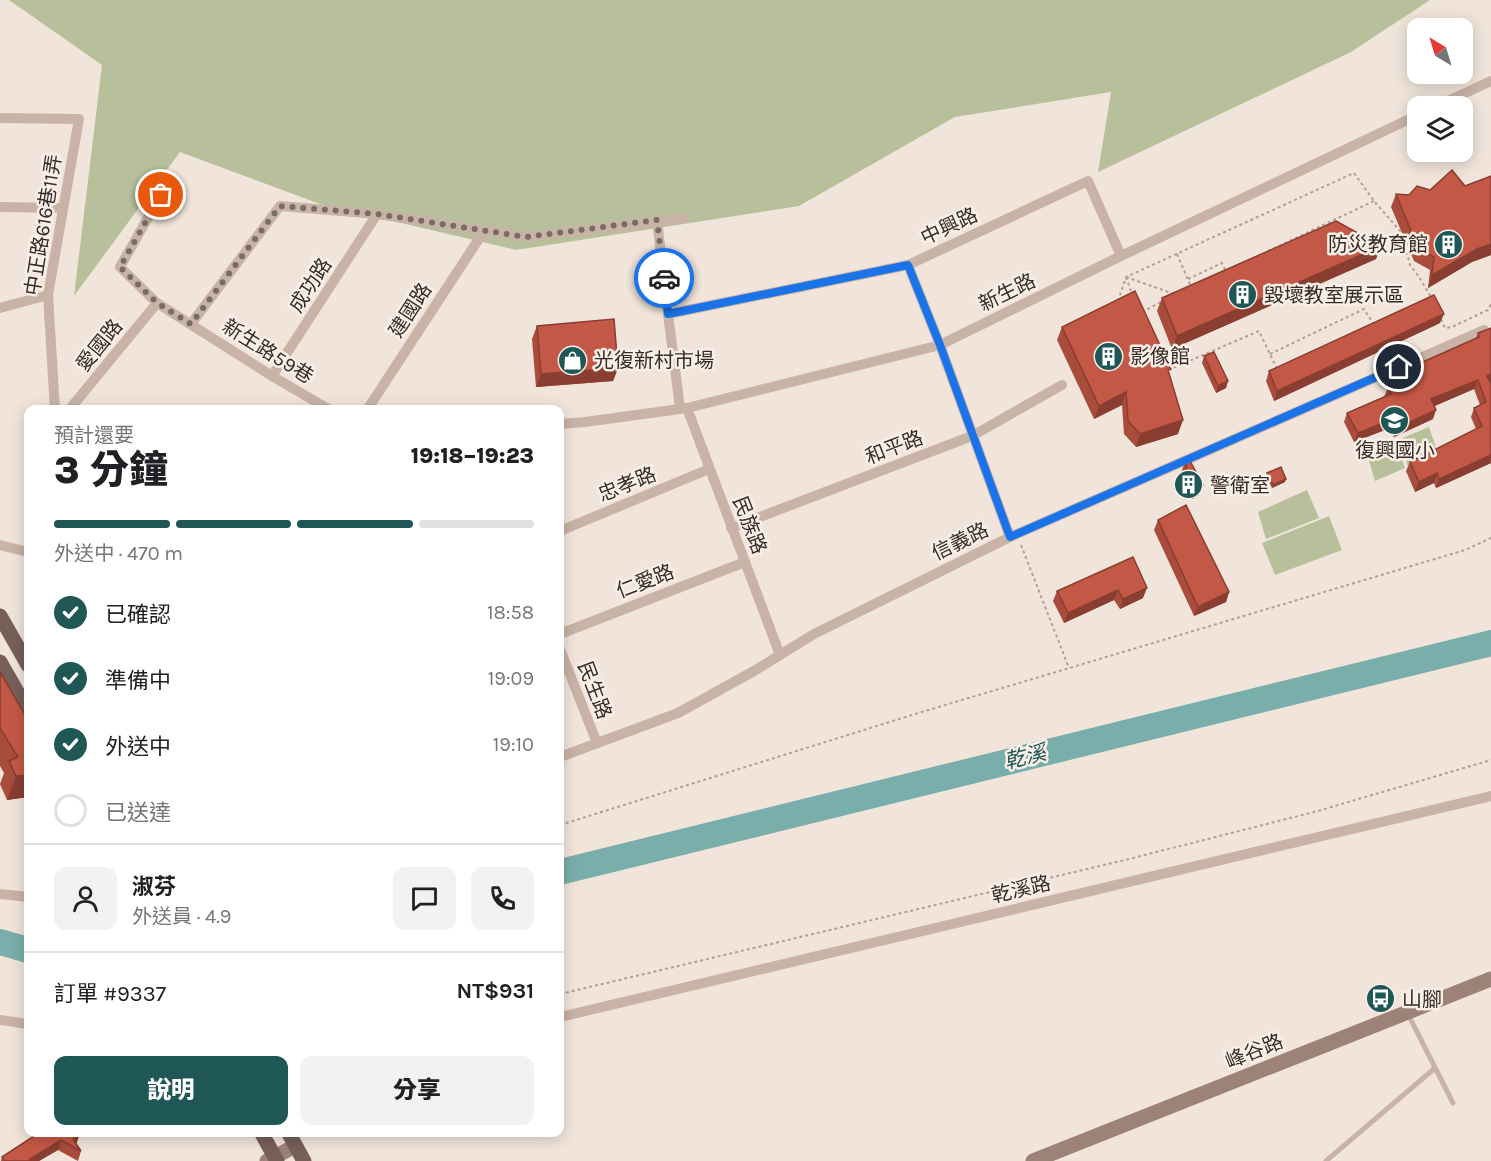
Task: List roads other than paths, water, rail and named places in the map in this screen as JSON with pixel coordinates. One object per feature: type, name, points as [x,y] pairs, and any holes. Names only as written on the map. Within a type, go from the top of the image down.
[{"type":"main road","points":[[0,616],[24,658]]},
{"type":"main road","points":[[0,662],[24,704]]},
{"type":"main road","points":[[263,1137],[273,1160]]},
{"type":"main road","points":[[292,1139],[304,1161]]},
{"type":"street","points":[[1459,96],[1491,81]]},
{"type":"street","name":"中正路616巷11弄","points":[[0,118],[79,119],[48,294],[55,405]]},
{"type":"street","name":"新生路","points":[[564,423],[683,408],[940,345],[1121,256],[1407,121]]},
{"type":"street","name":"新生路59巷","points":[[171,177],[120,267],[157,303],[321,405]]},
{"type":"street","name":"中興路","points":[[668,314],[908,265],[1088,180],[1121,256]]},
{"type":"street","points":[[191,324],[280,206],[377,214],[526,237],[684,218]]},
{"type":"street","points":[[0,207],[63,208]]},
{"type":"street","name":"成功路","points":[[272,376],[377,214]]},
{"type":"street","name":"民族路","points":[[657,220],[668,314],[683,408],[709,469],[780,655]]},
{"type":"street","name":"建國路","points":[[370,405],[484,231]]},
{"type":"street","points":[[908,265],[940,345],[972,436],[1013,536]]},
{"type":"street","points":[[0,308],[48,294]]},
{"type":"street","name":"愛國路","points":[[73,405],[157,303]]},
{"type":"street","name":"信義路","points":[[564,756],[678,713],[754,671],[814,634],[1013,536],[1484,330]]},
{"type":"street","name":"和平路","points":[[731,528],[972,436],[1062,385]]},
{"type":"street","name":"新生路","points":[[564,428],[585,422]]},
{"type":"street","name":"忠孝路","points":[[564,529],[709,469]]},
{"type":"street","points":[[0,545],[24,551]]},
{"type":"street","name":"仁愛路","points":[[564,632],[745,562]]},
{"type":"street","name":"民生路","points":[[564,659],[597,744]]},
{"type":"street","name":"乾溪路","points":[[564,1016],[1491,796]]},
{"type":"street","points":[[0,894],[24,897]]},
{"type":"street","name":"峰谷路","points":[[1033,1161],[1491,980]]},
{"type":"street","points":[[0,1020],[24,1023]]},
{"type":"street","points":[[273,1160],[292,1139]]},
{"type":"lane","points":[[1407,1012],[1453,1103]]},
{"type":"lane","points":[[1326,1161],[1435,1068]]},
{"type":"waterway","name":"乾溪","points":[[564,871],[1491,643]]},
{"type":"waterway","name":"乾溪","points":[[0,942],[24,949]]},
{"type":"place","name":"防災教育館","points":[[1449,244]]},
{"type":"place","name":"毀壞教室展示區","points":[[1243,295]]},
{"type":"place","name":"影像館","points":[[1109,356]]},
{"type":"place","name":"光復新村市場","points":[[573,360]]},
{"type":"place","name":"復興國小","points":[[1395,420]]},
{"type":"place","name":"警衛室","points":[[1189,485]]},
{"type":"place","name":"山腳","points":[[1381,999]]}]
